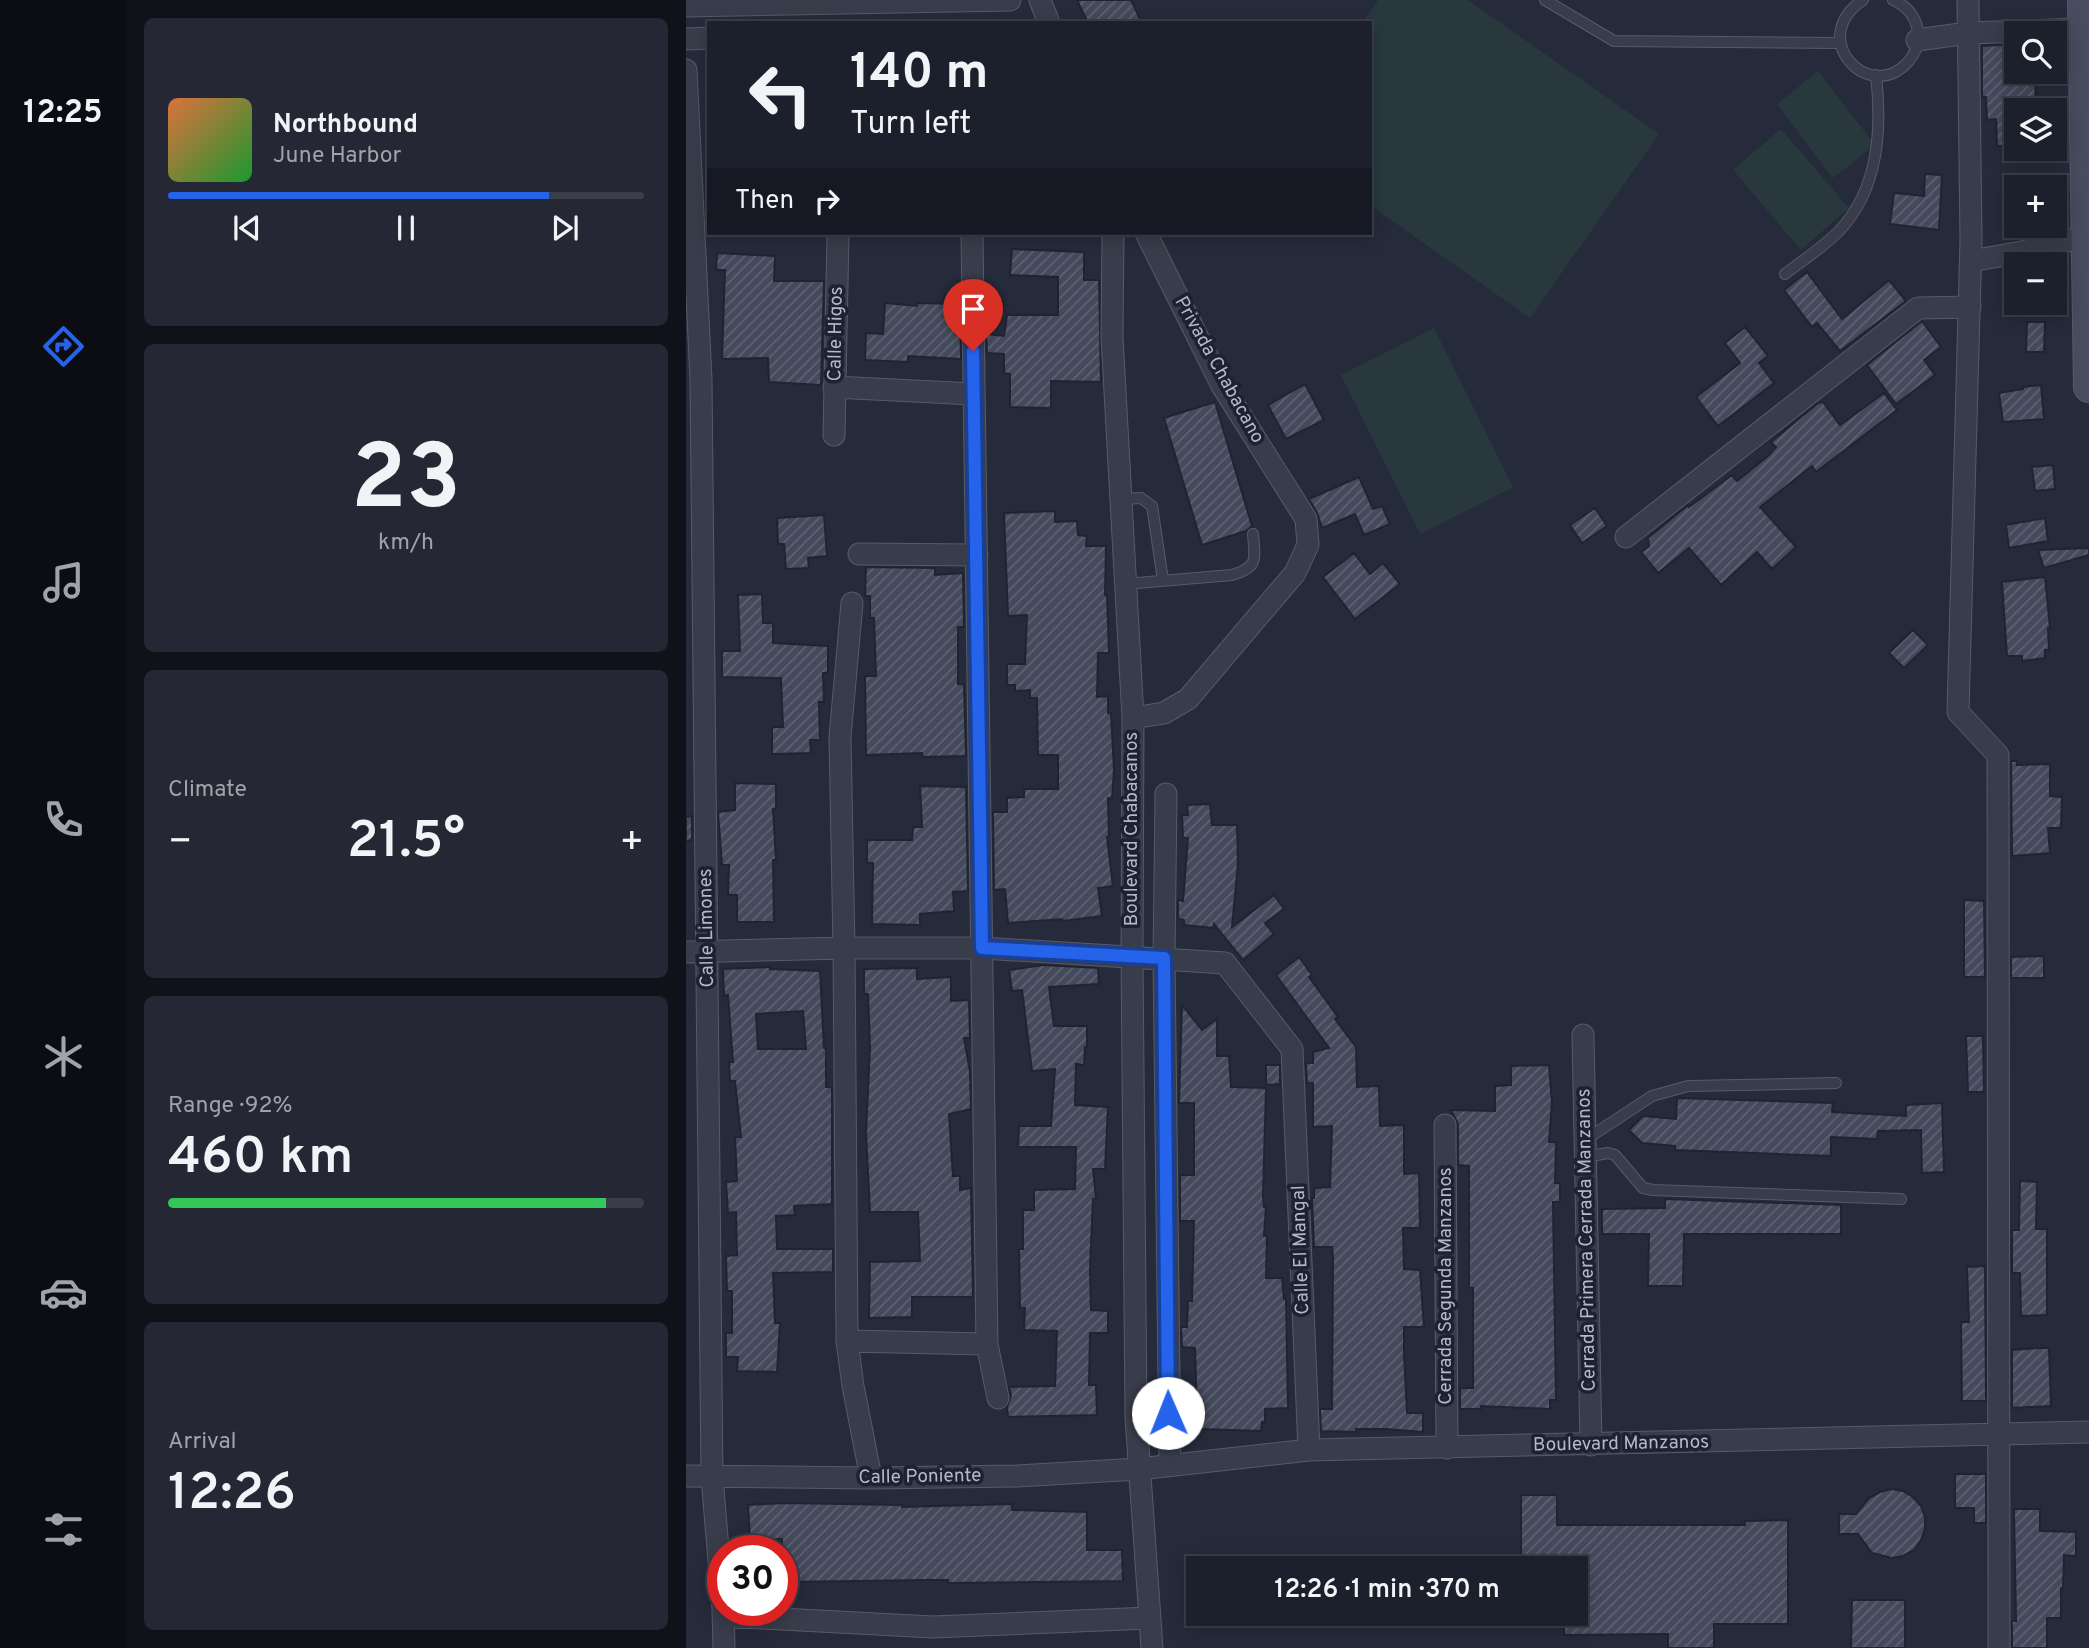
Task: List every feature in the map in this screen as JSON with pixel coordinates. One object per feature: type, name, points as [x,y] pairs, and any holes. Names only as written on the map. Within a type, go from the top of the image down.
[{"type":"main road","points":[[2083,15],[2089,387]]},
{"type":"street","points":[[686,6],[970,8],[1010,0]]},
{"type":"street","points":[[1040,0],[1048,21]]},
{"type":"street","points":[[1968,0],[1971,261],[1958,712],[1998,755],[1998,1648]]},
{"type":"street","points":[[1917,40],[2083,15]]},
{"type":"street","points":[[686,39],[707,38]]},
{"type":"street","name":"Calle Limones","points":[[686,70],[693,379],[696,952],[712,1477],[717,1535]]},
{"type":"street","name":"Calle Higos","points":[[834,435],[838,235]]},
{"type":"street","points":[[971,235],[987,1344],[998,1398]]},
{"type":"street","name":"Boulevard Chabacanos","points":[[1113,235],[1112,337],[1133,718],[1136,1418],[1154,1467]]},
{"type":"street","name":"Privada Chabacano","points":[[1133,718],[1164,713],[1188,699],[1295,573],[1308,545],[1306,519],[1221,384],[1147,235]]},
{"type":"street","points":[[1971,261],[2087,236]]},
{"type":"street","points":[[1626,537],[1918,309],[1970,307]]},
{"type":"street","points":[[834,387],[973,394]]},
{"type":"street","points":[[859,554],[976,555]]},
{"type":"street","points":[[852,603],[839,737],[844,948],[847,1340],[871,1478]]},
{"type":"street","name":"Boulevard Chabacanos","points":[[1154,1467],[1166,794]]},
{"type":"street","points":[[696,952],[982,948],[1164,958]]},
{"type":"street","name":"Calle El Mangal","points":[[1164,958],[1225,962],[1292,1049],[1310,1450]]},
{"type":"street","name":"Cerrada Primera Cerrada Manzanos","points":[[1583,1035],[1591,1445]]},
{"type":"street","name":"Cerrada Segunda Manzanos","points":[[1445,1125],[1447,1448]]},
{"type":"street","points":[[847,1340],[987,1344]]},
{"type":"street","name":"Boulevard Manzanos","points":[[1154,1467],[1310,1450],[2089,1432]]},
{"type":"street","points":[[1153,1648],[1150,1618],[1154,1467]]},
{"type":"street","name":"Calle Poniente","points":[[686,1476],[1017,1476],[1154,1467]]},
{"type":"street","points":[[798,1617],[933,1627],[1150,1618]]},
{"type":"street","name":"Calle Limones","points":[[723,1626],[724,1648]]},
{"type":"lane","points":[[1545,0],[1614,41],[1840,43]]},
{"type":"lane","points":[[1863,0],[1853,7],[1845,18],[1840,30],[1840,43],[1844,55],[1852,65],[1863,72],[1876,75],[1900,69],[1910,60],[1916,49],[1916,24],[1910,12],[1901,3],[1893,0]]},
{"type":"lane","points":[[1785,274],[1840,230],[1862,201],[1874,168],[1879,107],[1876,75]]},
{"type":"lane","points":[[1121,499],[1141,498],[1152,506],[1163,580]]},
{"type":"lane","points":[[1125,584],[1231,575],[1246,571],[1255,556],[1252,534]]},
{"type":"lane","points":[[1585,1149],[1621,1114],[1651,1097],[1688,1086],[1836,1083]]},
{"type":"lane","points":[[1585,1149],[1615,1155],[1643,1188],[1653,1190],[1901,1199]]},
{"type":"shaded area","points":[[1378,0],[1468,0],[1659,134],[1530,318],[1372,206],[1372,21],[1363,21]]},
{"type":"shaded area","points":[[1818,71],[1875,145],[1833,178],[1777,104]]},
{"type":"shaded area","points":[[1781,129],[1849,208],[1801,250],[1733,170]]},
{"type":"shaded area","points":[[1434,328],[1513,487],[1420,534],[1341,375]]},
{"type":"building","points":[[1077,0],[1131,0],[1141,21],[1087,21]]},
{"type":"building","points":[[2004,45],[2004,84],[2035,84],[2036,98],[2004,98],[2004,146],[1997,146],[1996,119],[1987,120],[1986,97],[1982,97],[1982,46]]},
{"type":"building","points":[[1925,174],[1942,175],[1939,230],[1890,224],[1894,193],[1924,196]]},
{"type":"building","points":[[1012,249],[1084,252],[1084,280],[1099,280],[1101,382],[1051,381],[1051,408],[1010,407],[1010,374],[1004,373],[1004,354],[987,353],[986,334],[1004,336],[1007,315],[1058,315],[1058,277],[1010,275]]},
{"type":"building","points":[[717,253],[775,256],[774,281],[824,281],[821,385],[769,382],[768,358],[722,359],[725,270],[716,270]]},
{"type":"building","points":[[1807,272],[1842,319],[1889,280],[1906,301],[1840,351],[1817,323],[1812,327],[1784,290]]},
{"type":"building","points":[[885,303],[917,306],[917,303],[960,304],[961,359],[908,356],[908,362],[865,360],[866,333],[883,334]]},
{"type":"building","points":[[1922,321],[1941,347],[1924,360],[1935,375],[1896,404],[1867,365]]},
{"type":"building","points":[[2027,322],[2045,322],[2044,352],[2026,352]]},
{"type":"building","points":[[1745,327],[1768,356],[1759,363],[1774,383],[1718,426],[1696,397],[1740,363],[1725,343]]},
{"type":"building","points":[[1305,384],[1324,420],[1286,439],[1268,405]]},
{"type":"building","points":[[2041,385],[2044,419],[2003,422],[1999,393]]},
{"type":"building","points":[[1884,393],[1897,410],[1816,472],[1812,466],[1760,507],[1796,547],[1772,569],[1757,552],[1721,585],[1689,548],[1658,573],[1641,552],[1649,546],[1648,538],[1688,505],[1689,507],[1732,475],[1737,481],[1769,455],[1776,447],[1771,442],[1818,403],[1823,402],[1840,425]]},
{"type":"building","points":[[1215,402],[1252,526],[1246,531],[1202,545],[1164,418]]},
{"type":"building","points":[[2053,465],[2055,489],[2035,491],[2032,467]]},
{"type":"building","points":[[1359,477],[1373,509],[1382,506],[1390,524],[1364,535],[1355,514],[1322,528],[1309,499]]},
{"type":"building","points":[[1595,508],[1607,526],[1582,543],[1570,525]]},
{"type":"building","points":[[1055,511],[1055,522],[1077,521],[1078,535],[1087,536],[1086,546],[1106,546],[1105,595],[1109,653],[1098,653],[1097,697],[1108,696],[1108,713],[1111,713],[1114,770],[1112,799],[1108,798],[1107,837],[1113,886],[1098,888],[1102,916],[1008,923],[1005,889],[994,890],[993,812],[1007,812],[1007,798],[1024,797],[1024,789],[1058,789],[1058,755],[1038,755],[1037,698],[1030,698],[1030,690],[1015,691],[1015,685],[1007,685],[1007,664],[1025,664],[1027,615],[1008,616],[1004,513]]},
{"type":"building","points":[[824,515],[827,556],[808,558],[809,568],[786,569],[784,544],[778,544],[777,518]]},
{"type":"building","points":[[2045,518],[2048,541],[2009,548],[2006,525]]},
{"type":"building","points":[[2089,548],[2089,555],[2044,568],[2038,550]]},
{"type":"building","points":[[1354,553],[1370,574],[1383,563],[1400,584],[1355,619],[1323,577]]},
{"type":"building","points":[[866,567],[935,568],[935,575],[963,573],[964,627],[958,627],[958,684],[964,684],[966,756],[922,757],[922,753],[866,755],[865,676],[876,676],[874,618],[870,618],[870,596],[865,596]]},
{"type":"building","points":[[2045,577],[2050,628],[2049,650],[2045,650],[2045,658],[2022,661],[2022,656],[2007,656],[2002,582]]},
{"type":"building","points":[[762,594],[763,623],[773,623],[773,643],[828,646],[828,673],[823,673],[824,702],[819,702],[820,740],[810,740],[811,753],[772,754],[772,727],[783,727],[781,678],[722,677],[722,651],[740,651],[738,595]]},
{"type":"building","points":[[1913,630],[1928,645],[1904,668],[1889,653]]},
{"type":"building","points":[[2011,761],[2017,761],[2017,765],[2050,764],[2050,796],[2062,797],[2061,828],[2048,828],[2050,853],[2012,856]]},
{"type":"building","points":[[735,783],[776,784],[776,809],[773,809],[776,860],[773,860],[774,922],[737,922],[737,895],[728,895],[729,865],[722,865],[718,812],[735,810]]},
{"type":"building","points":[[920,786],[966,787],[968,891],[953,892],[954,911],[920,914],[920,925],[872,924],[873,863],[867,863],[867,840],[912,840],[913,827],[922,827]]},
{"type":"building","points":[[1210,804],[1212,825],[1237,825],[1238,863],[1232,927],[1274,895],[1284,909],[1265,923],[1274,934],[1243,960],[1214,924],[1214,928],[1184,925],[1184,920],[1178,919],[1178,900],[1183,901],[1188,838],[1183,838],[1182,815],[1188,815],[1187,805]]},
{"type":"building","points":[[692,816],[692,840],[686,841],[686,817]]},
{"type":"building","points":[[1964,900],[1984,901],[1985,977],[1964,977]]},
{"type":"building","points":[[2044,956],[2044,978],[2011,978],[2011,957]]},
{"type":"building","points":[[1299,957],[1312,975],[1309,977],[1338,1017],[1335,1019],[1356,1047],[1357,1087],[1379,1086],[1380,1126],[1404,1125],[1404,1174],[1419,1173],[1420,1228],[1403,1228],[1404,1269],[1420,1270],[1424,1327],[1404,1327],[1404,1354],[1407,1413],[1423,1413],[1423,1432],[1386,1429],[1321,1431],[1320,1409],[1332,1409],[1333,1258],[1332,1247],[1314,1247],[1312,1198],[1314,1188],[1330,1187],[1332,1126],[1313,1127],[1313,1083],[1307,1083],[1306,1063],[1313,1063],[1313,1052],[1329,1048],[1276,975]]},
{"type":"building","points":[[1043,965],[1098,968],[1099,984],[1049,987],[1054,1026],[1087,1026],[1084,1065],[1076,1064],[1075,1105],[1108,1107],[1105,1169],[1093,1169],[1096,1198],[1093,1199],[1090,1269],[1091,1310],[1108,1311],[1108,1333],[1090,1333],[1089,1385],[1096,1385],[1097,1415],[1008,1417],[1007,1407],[1011,1396],[1009,1387],[1055,1386],[1057,1331],[1024,1330],[1025,1308],[1020,1308],[1019,1249],[1023,1249],[1023,1210],[1034,1210],[1034,1190],[1075,1189],[1076,1147],[1018,1147],[1019,1126],[1051,1126],[1055,1069],[1032,1071],[1022,990],[1012,991],[1009,970]]},
{"type":"building","points":[[770,967],[820,971],[826,1087],[832,1087],[832,1204],[794,1206],[795,1215],[776,1216],[777,1249],[833,1249],[833,1272],[773,1273],[775,1323],[780,1323],[777,1372],[737,1371],[738,1357],[726,1357],[726,1333],[732,1333],[732,1291],[727,1291],[726,1256],[737,1255],[736,1212],[728,1213],[726,1182],[737,1181],[735,1137],[741,1137],[735,1081],[730,1081],[729,1062],[733,1062],[728,995],[724,996],[723,969]],"holes":[[[803,1011],[806,1049],[758,1049],[756,1014]]]},
{"type":"building","points":[[917,968],[917,979],[951,977],[951,1001],[969,1000],[970,1038],[964,1038],[970,1072],[971,1109],[949,1114],[953,1176],[960,1176],[960,1190],[971,1188],[973,1297],[912,1297],[912,1317],[869,1318],[870,1262],[920,1261],[918,1212],[870,1212],[866,1133],[870,1047],[864,969]]},
{"type":"building","points":[[1182,1005],[1202,1030],[1217,1019],[1217,1056],[1229,1056],[1231,1087],[1266,1088],[1263,1196],[1266,1207],[1266,1278],[1282,1278],[1286,1299],[1288,1408],[1265,1409],[1265,1423],[1262,1422],[1261,1431],[1200,1429],[1201,1417],[1197,1417],[1195,1348],[1182,1347],[1181,1327],[1187,1327],[1188,1301],[1192,1301],[1194,1221],[1180,1221],[1180,1175],[1194,1175],[1194,1103],[1179,1103]]},
{"type":"building","points":[[1966,1036],[1983,1036],[1984,1092],[1968,1092]]},
{"type":"building","points":[[1266,1065],[1280,1065],[1280,1084],[1266,1085]]},
{"type":"building","points":[[1549,1065],[1552,1102],[1549,1142],[1556,1142],[1555,1183],[1560,1183],[1560,1202],[1553,1202],[1556,1400],[1550,1400],[1550,1409],[1481,1406],[1481,1409],[1460,1409],[1460,1388],[1473,1388],[1473,1288],[1469,1288],[1469,1166],[1458,1165],[1458,1124],[1451,1110],[1495,1111],[1495,1086],[1511,1085],[1511,1066]]},
{"type":"building","points":[[1677,1098],[1833,1103],[1832,1112],[1906,1116],[1906,1105],[1942,1103],[1944,1172],[1922,1173],[1921,1130],[1878,1131],[1877,1139],[1831,1137],[1831,1156],[1675,1150],[1675,1146],[1642,1143],[1629,1130],[1643,1116],[1676,1119]]},
{"type":"building","points":[[2020,1181],[2037,1182],[2036,1229],[2047,1229],[2047,1315],[2021,1316],[2020,1273],[2012,1273],[2012,1230],[2019,1230]]},
{"type":"building","points":[[1665,1199],[1841,1205],[1841,1234],[1684,1234],[1683,1286],[1648,1286],[1649,1234],[1602,1234],[1602,1209],[1665,1208]]},
{"type":"building","points":[[1985,1266],[1986,1401],[1962,1401],[1961,1322],[1969,1322],[1967,1267]]},
{"type":"building","points":[[2049,1348],[2051,1406],[2012,1408],[2012,1350]]},
{"type":"building","points":[[1955,1474],[1986,1474],[1986,1523],[1974,1523],[1974,1508],[1955,1508]]},
{"type":"building","points":[[1891,1489],[1903,1491],[1913,1497],[1921,1506],[1925,1517],[1925,1529],[1914,1550],[1892,1558],[1872,1553],[1858,1534],[1839,1534],[1839,1514],[1856,1514],[1869,1498]]},
{"type":"building","points":[[1521,1495],[1557,1495],[1557,1525],[1745,1525],[1745,1521],[1788,1520],[1788,1624],[1714,1624],[1714,1648],[1668,1648],[1668,1634],[1564,1635],[1564,1626],[1588,1626],[1588,1556],[1521,1556]]},
{"type":"building","points":[[784,1503],[902,1507],[1012,1504],[1012,1510],[1087,1512],[1087,1550],[1122,1550],[1123,1581],[798,1582],[798,1535],[750,1535],[748,1505]]},
{"type":"building","points":[[2014,1509],[2040,1509],[2040,1531],[2076,1532],[2076,1556],[2064,1555],[2061,1618],[2047,1618],[2047,1648],[2012,1648],[2012,1621],[2016,1621]]},
{"type":"building","points":[[1852,1600],[1905,1600],[1905,1648],[1851,1648]]},
{"type":"route","points":[[973,351],[982,948],[1164,958],[1168,1413]]}]
